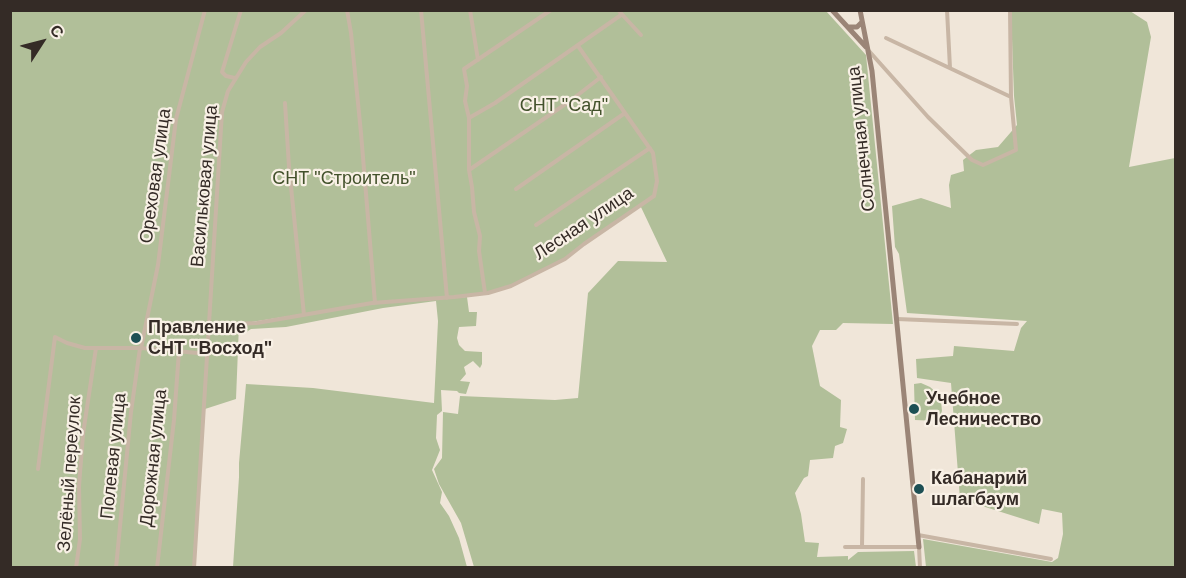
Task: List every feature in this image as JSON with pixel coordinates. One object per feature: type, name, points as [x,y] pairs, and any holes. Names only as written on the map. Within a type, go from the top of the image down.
[{"type":"street","name":"Ореховая улица","points":[[140,348],[158,265],[176,119],[206,10]]},
{"type":"street","points":[[235,78],[226,76],[222,72],[241,10]]},
{"type":"street","name":"Васильковая улица","points":[[195,567],[222,112],[228,91],[246,62],[306,10]]},
{"type":"street","points":[[347,10],[361,133],[375,303]]},
{"type":"street","points":[[421,10],[447,298]]},
{"type":"street","points":[[470,10],[478,60]]},
{"type":"street","points":[[209,325],[257,323],[375,303],[485,293],[479,252],[480,236],[474,212],[469,170],[469,118],[465,101],[467,86],[464,69],[551,10]]},
{"type":"street","points":[[832,10],[928,117],[972,160],[983,165],[1016,150],[1011,97],[1010,10]]},
{"type":"street","name":"Солнечная улица","points":[[860,10],[872,71],[897,319]]},
{"type":"street","points":[[948,10],[950,68]]},
{"type":"street","points":[[469,118],[495,103],[578,46],[620,13],[641,35]]},
{"type":"street","points":[[848,27],[857,27],[862,22]]},
{"type":"street","points":[[886,38],[1011,97]]},
{"type":"street","points":[[536,225],[650,148],[578,46]]},
{"type":"street","points":[[469,170],[601,77]]},
{"type":"street","points":[[285,103],[304,315]]},
{"type":"street","points":[[516,189],[625,113]]},
{"type":"street","name":"Лесная улица","points":[[485,293],[511,286],[565,259],[654,196],[657,181],[656,165],[650,148]]},
{"type":"street","points":[[921,567],[897,319],[1017,324]]},
{"type":"street","points":[[38,469],[55,338],[85,348],[140,348],[209,354]]},
{"type":"street","name":"Зелёный переулок","points":[[76,567],[80,539],[79,486],[83,434],[96,348]]},
{"type":"street","name":"Полевая улица","points":[[116,567],[131,412],[140,348]]},
{"type":"street","name":"Дорожная улица","points":[[157,567],[174,420],[179,351]]},
{"type":"street","points":[[862,547],[863,479]]},
{"type":"street","points":[[917,534],[1050,559]]},
{"type":"street","points":[[845,547],[919,547]]},
{"type":"green space","points":[[10,11],[826,11],[866,55],[893,324],[843,323],[836,330],[820,330],[812,346],[820,386],[841,400],[840,427],[847,429],[843,443],[835,446],[833,458],[810,460],[808,476],[804,478],[795,493],[805,542],[819,543],[817,557],[848,556],[848,560],[858,552],[914,551],[916,567],[474,567],[461,523],[439,484],[434,469],[442,458],[443,412],[458,414],[460,396],[555,400],[578,398],[588,293],[618,261],[667,262],[640,205],[565,259],[532,277],[488,293],[420,301],[467,297],[469,312],[477,312],[476,326],[459,327],[457,338],[459,345],[465,351],[482,352],[482,364],[480,368],[473,361],[464,367],[466,374],[460,381],[470,382],[466,394],[441,390],[442,411],[437,415],[436,438],[440,450],[432,470],[442,492],[440,503],[459,538],[467,567],[233,567],[246,384],[313,388],[434,403],[438,321],[436,301],[383,308],[286,327],[251,329],[245,333],[240,326],[372,304],[417,301],[372,303],[239,324],[236,399],[205,409],[194,567],[11,567]]},
{"type":"green space","points":[[1011,11],[1130,11],[1147,22],[1151,37],[1129,167],[1175,158],[1175,567],[926,567],[923,539],[1052,562],[1058,558],[1063,534],[1062,513],[1042,509],[1039,524],[960,499],[951,383],[917,378],[916,359],[953,356],[954,346],[1014,351],[1021,328],[1027,321],[907,313],[899,254],[895,247],[892,206],[921,198],[951,208],[949,185],[951,175],[964,171],[963,160],[976,150],[998,147],[1017,125]]},
{"type":"green space","points":[[921,383],[937,393],[941,401],[942,411],[938,421],[915,420],[914,384]]},
{"type":"place","name":"Правление СНТ \"Восход\"","points":[[136,338]]},
{"type":"place","name":"Учебное Лесничество","points":[[914,409]]},
{"type":"place","name":"Кабанарий шлагбаум","points":[[919,489]]},
{"type":"park label","name":"СНТ \"Сад\"","points":[[564,106]]},
{"type":"park label","name":"СНТ \"Строитель\"","points":[[344,179]]}]
